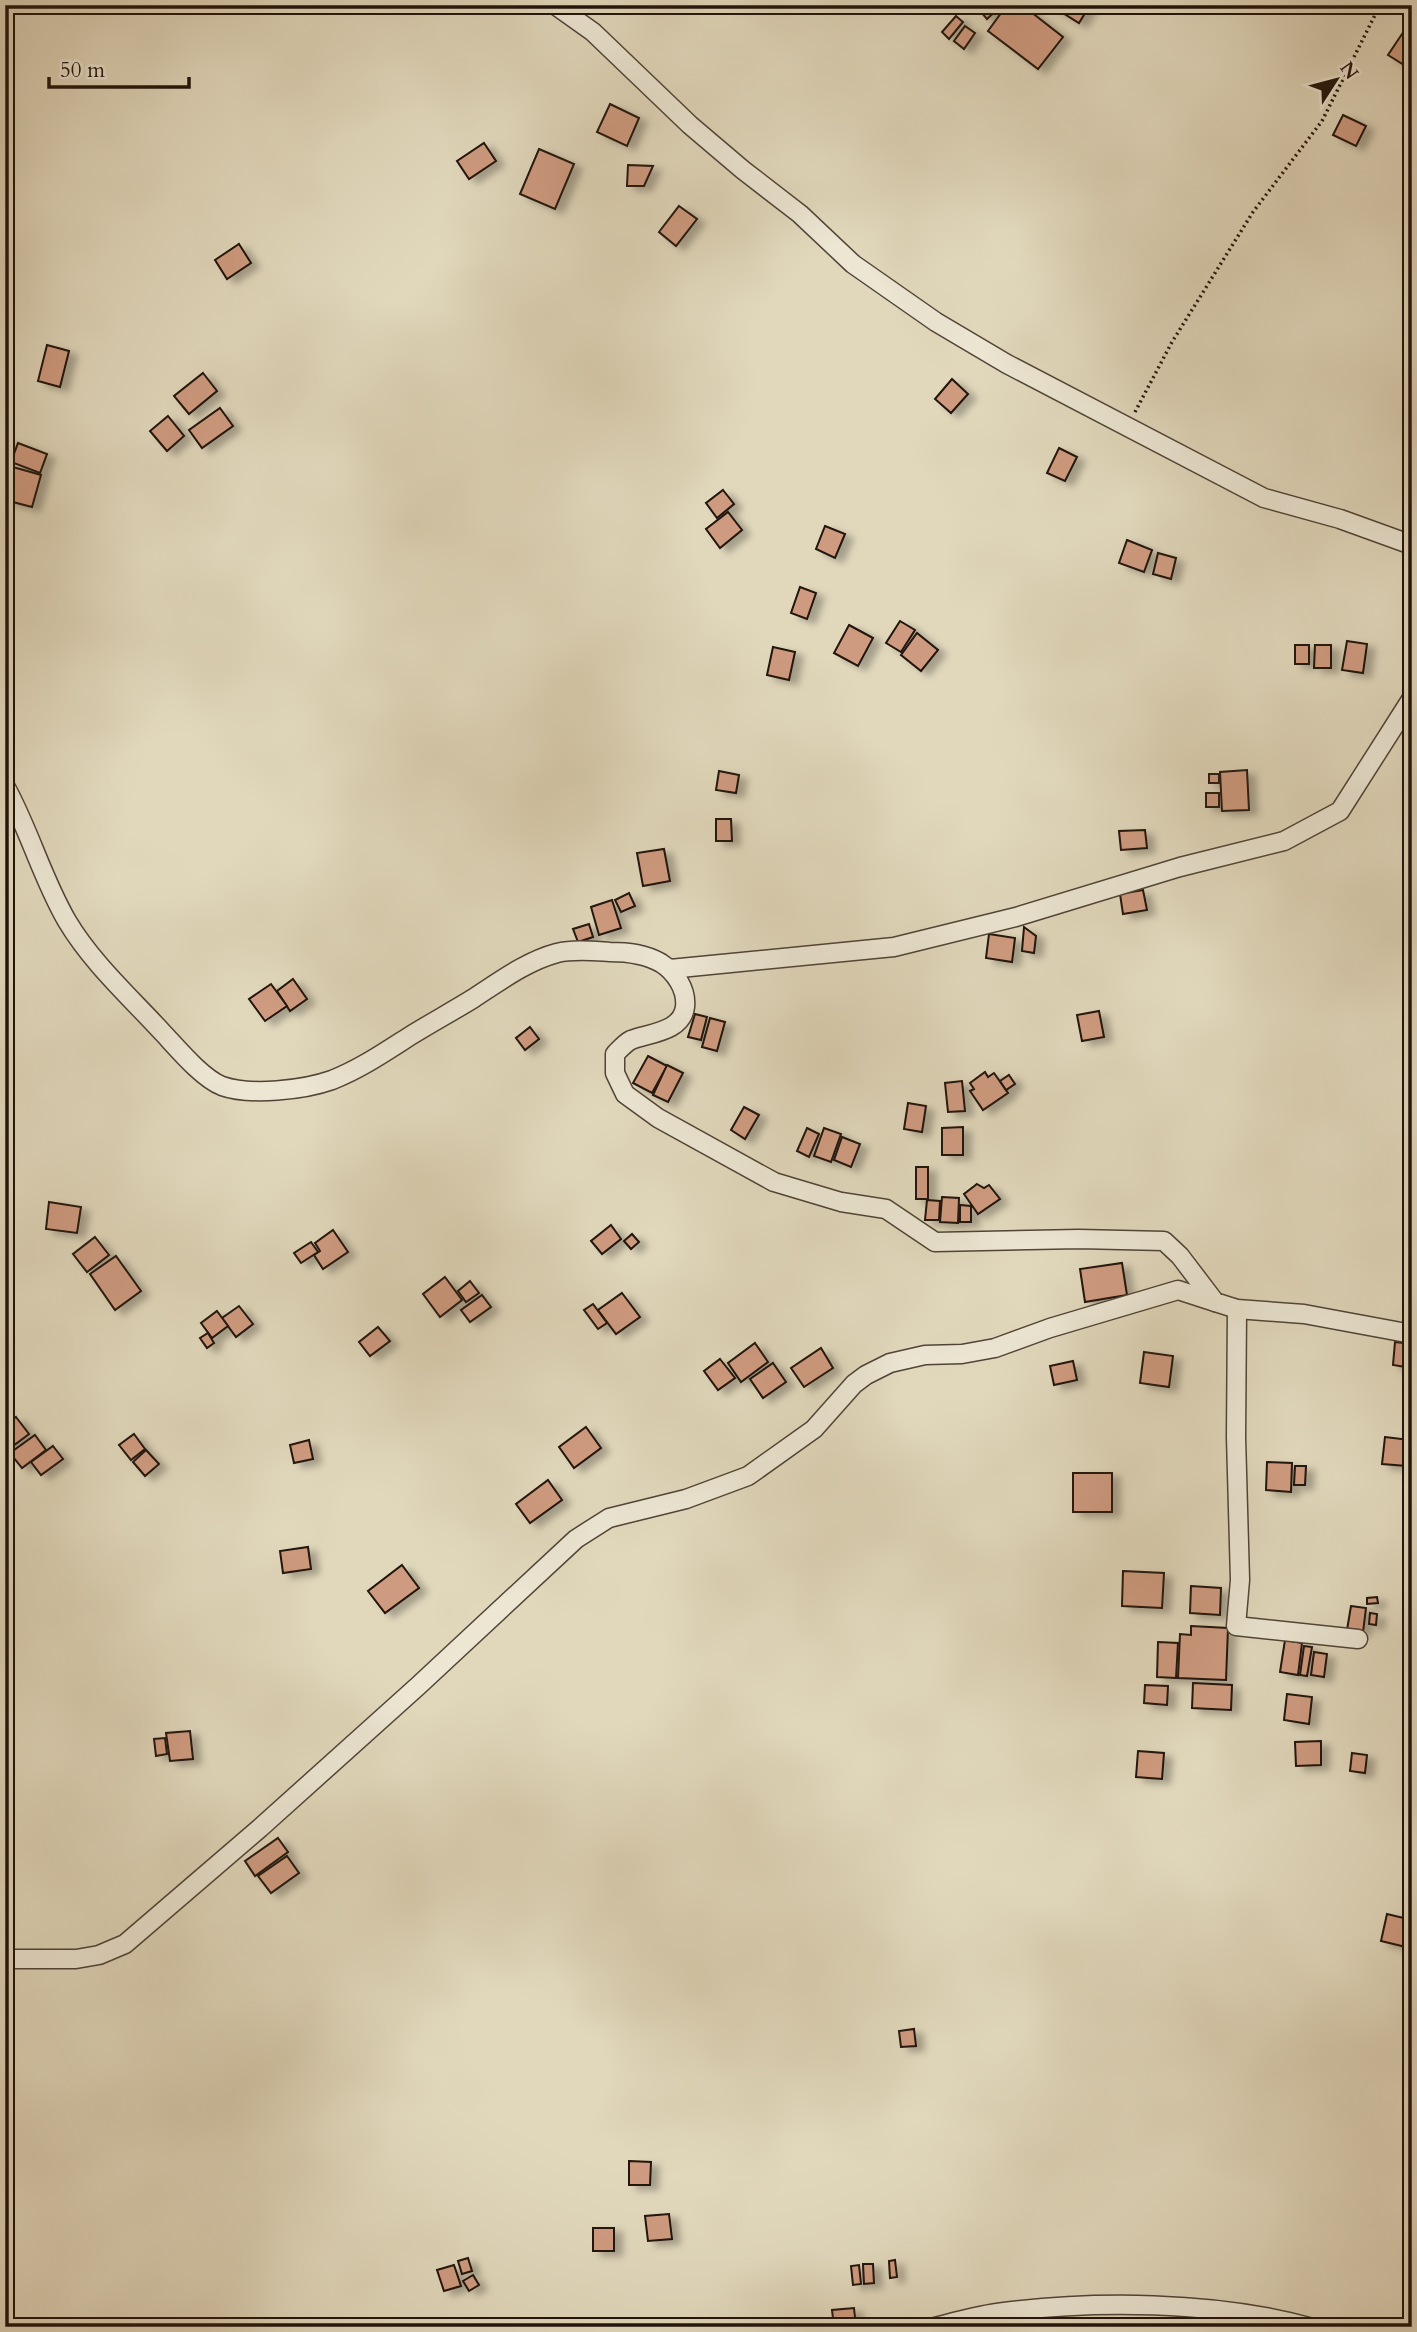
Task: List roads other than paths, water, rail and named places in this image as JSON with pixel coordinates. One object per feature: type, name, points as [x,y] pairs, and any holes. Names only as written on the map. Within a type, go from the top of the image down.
[{"type":"street","points":[[555,5],[593,32],[690,125],[800,214],[853,264],[936,322],[995,357],[1264,498],[1340,519],[1412,545]]},
{"type":"street","points":[[670,969],[894,947],[1016,916],[1180,867],[1284,841],[1340,811],[1412,698]]},
{"type":"street","points":[[5,786],[66,920],[87,950],[170,1040],[206,1076],[221,1086],[240,1089],[299,1088],[353,1071],[500,980],[532,963],[559,953],[589,951],[647,956],[670,969],[685,991],[685,1010],[673,1026],[650,1037],[629,1041],[615,1054],[615,1073],[625,1094],[657,1118],[774,1182],[841,1202],[886,1209],[935,1242],[1079,1239],[1164,1241],[1180,1256],[1214,1302]]},
{"type":"street","points":[[5,1959],[76,1959],[99,1955],[125,1944],[280,1809],[576,1539],[610,1518],[686,1499],[748,1476],[814,1429],[854,1384],[890,1363],[925,1355],[962,1354],[995,1348],[1050,1328],[1178,1290],[1237,1309],[1304,1314],[1412,1334]]},
{"type":"street","points":[[1237,1309],[1236,1437],[1240,1580],[1236,1626],[1358,1639]]},
{"type":"street","points":[[934,2327],[996,2313],[1107,2304],[1203,2308],[1309,2327]]}]
